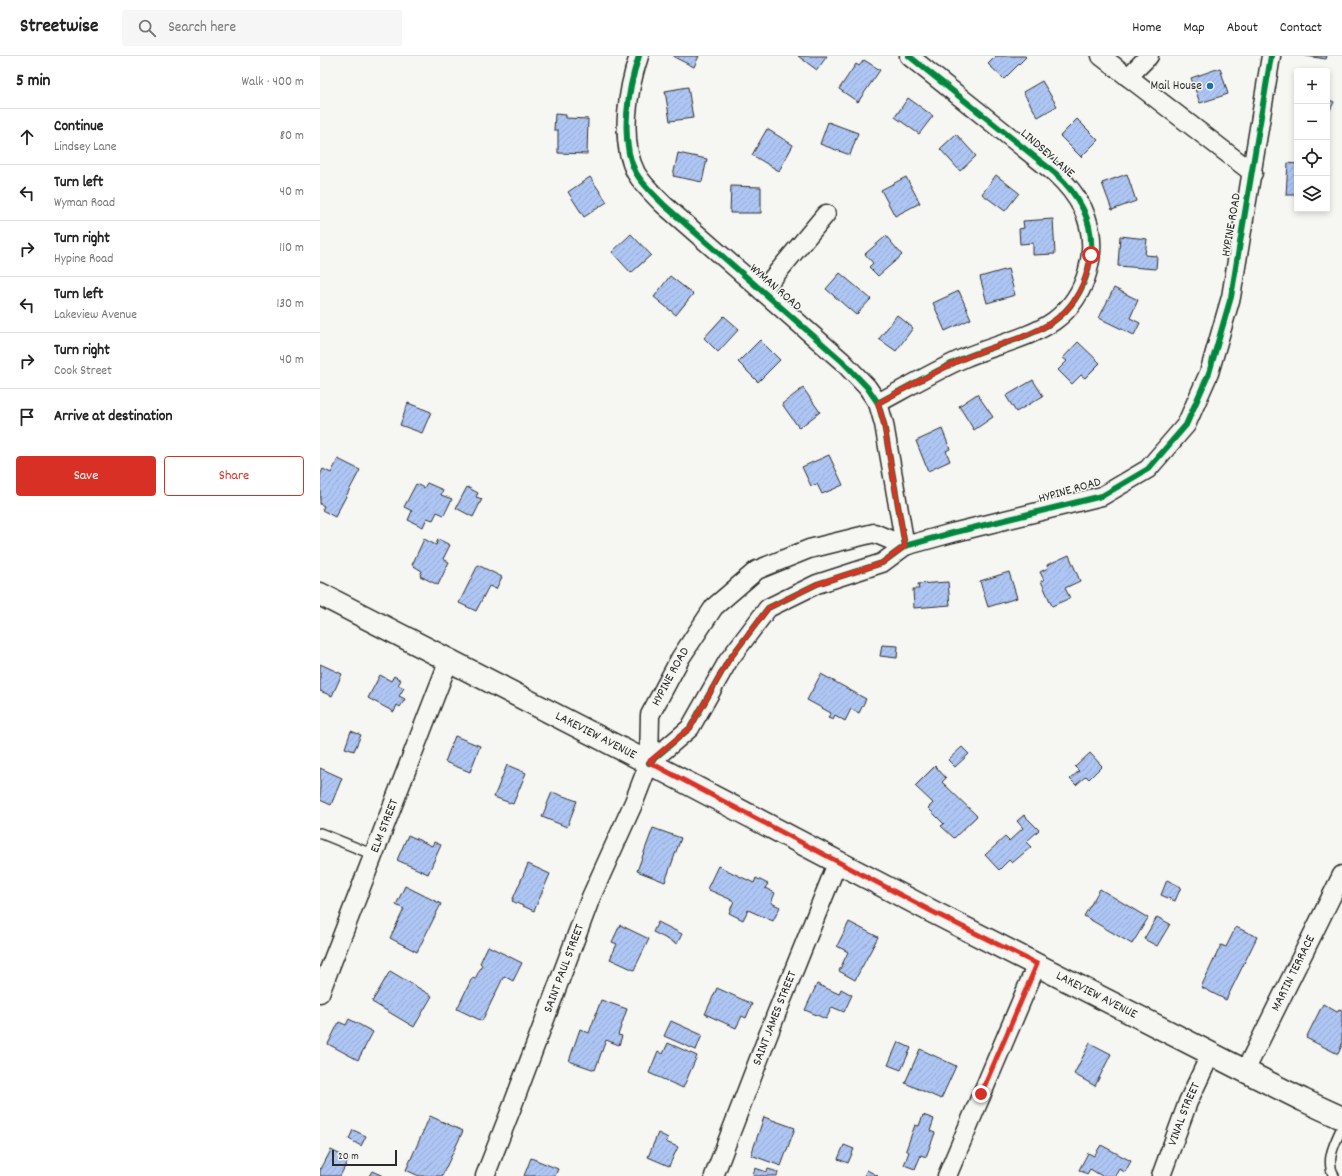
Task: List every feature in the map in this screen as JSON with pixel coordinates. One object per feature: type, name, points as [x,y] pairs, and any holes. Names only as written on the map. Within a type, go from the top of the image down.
[{"type":"main road","name":"LAKEVIEW AVENUE","points":[[320,594],[649,762],[933,912],[1302,1100],[1342,1118]]},
{"type":"street","name":"WYMAN ROAD","points":[[639,56],[629,93],[627,115],[629,156],[636,173],[648,189],[664,205],[855,373],[867,387],[878,403],[884,424],[905,546]]},
{"type":"street","name":"LINDSEY LANE","points":[[878,403],[964,358],[1027,335],[1054,321],[1066,311],[1083,285],[1091,255],[1091,240],[1083,210],[1076,196],[1066,184],[1055,173],[909,56]]},
{"type":"street","points":[[1100,56],[1253,173]]},
{"type":"street","points":[[1128,77],[1149,56]]},
{"type":"street","name":"HYPINE ROAD","points":[[649,762],[690,728],[728,661],[768,608],[817,584],[882,563],[905,546],[1102,496],[1148,470],[1186,425],[1208,373],[1231,296],[1253,173],[1271,56]]},
{"type":"street","points":[[762,291],[826,214]]},
{"type":"street","name":"HYPINE ROAD","points":[[649,762],[650,715],[681,657],[714,607],[757,570],[809,549],[874,533],[905,546]]},
{"type":"street","name":"ELM STREET","points":[[320,993],[449,660]]},
{"type":"street","name":"SAINT PAUL STREET","points":[[484,1176],[591,897],[634,802],[649,762]]},
{"type":"street","name":"SAINT JAMES STREET","points":[[714,1176],[777,1012],[838,861]]},
{"type":"street","name":"MARTIN TERRACE","points":[[1245,1071],[1342,875]]},
{"type":"street","points":[[947,1176],[1037,964]]},
{"type":"street","name":"VINAL STREET","points":[[1161,1176],[1188,1102],[1211,1053]]},
{"type":"lane","points":[[320,833],[374,855]]},
{"type":"lane","points":[[1334,1176],[1330,1168],[1330,1158],[1342,1127]]},
{"type":"building","points":[[674,56],[699,56],[694,67]]},
{"type":"building","points":[[798,56],[827,56],[817,70]]},
{"type":"building","points":[[996,56],[1026,57],[1004,79],[988,64]]},
{"type":"building","points":[[1306,56],[1327,56],[1326,59]]},
{"type":"building","points":[[864,60],[880,70],[858,102],[839,89],[856,64],[859,66]]},
{"type":"building","name":"Mail House","points":[[1220,68],[1228,94],[1200,103],[1191,78]]},
{"type":"building","points":[[1042,81],[1057,106],[1038,117],[1023,92]]},
{"type":"building","points":[[688,87],[693,118],[670,121],[665,91]]},
{"type":"building","points":[[908,98],[933,116],[919,134],[895,117]]},
{"type":"building","points":[[1330,100],[1334,102],[1330,110]]},
{"type":"building","points":[[555,114],[566,115],[566,118],[588,119],[587,154],[558,153],[558,130],[554,130]]},
{"type":"building","points":[[1077,119],[1098,140],[1081,157],[1060,136]]},
{"type":"building","points":[[828,122],[858,133],[850,155],[820,144]]},
{"type":"building","points":[[767,129],[793,145],[779,171],[752,155]]},
{"type":"building","points":[[956,134],[976,156],[960,171],[940,149]]},
{"type":"building","points":[[678,153],[707,159],[702,182],[673,176]]},
{"type":"building","points":[[1288,163],[1294,164],[1294,195],[1286,195]]},
{"type":"building","points":[[1127,174],[1136,201],[1112,210],[1102,183]]},
{"type":"building","points":[[996,175],[1019,193],[1005,211],[982,194]]},
{"type":"building","points":[[590,177],[607,202],[584,217],[568,192]]},
{"type":"building","points":[[906,177],[920,203],[895,216],[881,190]]},
{"type":"building","points":[[731,186],[761,187],[761,213],[730,213]]},
{"type":"building","points":[[1053,219],[1055,254],[1033,255],[1033,243],[1020,244],[1019,229],[1024,228],[1023,221]]},
{"type":"building","points":[[631,234],[651,255],[631,273],[612,252]]},
{"type":"building","points":[[886,236],[902,255],[878,276],[869,267],[873,263],[865,254]]},
{"type":"building","points":[[1120,236],[1147,239],[1145,255],[1157,256],[1156,269],[1118,266]]},
{"type":"building","points":[[1008,269],[1015,295],[987,303],[980,277]]},
{"type":"building","points":[[840,273],[871,299],[856,315],[826,289]]},
{"type":"building","points":[[670,276],[693,294],[676,315],[654,297]]},
{"type":"building","points":[[1114,288],[1138,300],[1130,318],[1140,323],[1134,335],[1099,318]]},
{"type":"building","points":[[959,291],[971,319],[945,331],[933,303]]},
{"type":"building","points":[[897,315],[913,328],[896,351],[879,339]]},
{"type":"building","points":[[724,316],[739,329],[718,352],[704,338]]},
{"type":"building","points":[[760,340],[780,360],[758,382],[738,362]]},
{"type":"building","points":[[1078,342],[1100,363],[1085,378],[1081,375],[1072,384],[1058,370],[1067,361],[1063,358]]},
{"type":"building","points":[[1033,380],[1043,396],[1016,412],[1006,396]]},
{"type":"building","points":[[803,388],[820,412],[799,428],[782,404]]},
{"type":"building","points":[[977,394],[993,417],[974,430],[959,406]]},
{"type":"building","points":[[408,403],[431,412],[422,433],[400,425]]},
{"type":"building","points":[[942,429],[950,449],[946,451],[950,461],[928,471],[916,441]]},
{"type":"building","points":[[829,455],[843,485],[822,494],[817,484],[811,486],[802,467]]},
{"type":"building","points":[[338,459],[360,470],[335,517],[322,510],[324,506],[320,504],[320,475],[323,469],[331,473]]},
{"type":"building","points":[[427,483],[443,490],[441,495],[452,499],[444,515],[437,512],[433,520],[427,518],[423,527],[408,520],[412,511],[404,507],[416,484],[424,488]]},
{"type":"building","points":[[467,487],[478,493],[476,497],[482,499],[473,517],[456,508]]},
{"type":"building","points":[[424,539],[436,545],[438,539],[450,545],[443,559],[449,562],[438,585],[420,576],[422,571],[412,565]]},
{"type":"building","points":[[1069,555],[1080,581],[1065,588],[1070,598],[1052,606],[1041,581],[1044,580],[1040,572],[1048,568],[1047,565]]},
{"type":"building","points":[[478,565],[502,577],[496,589],[489,586],[476,611],[459,603]]},
{"type":"building","points":[[1009,572],[1017,598],[988,607],[980,581]]},
{"type":"building","points":[[948,582],[950,605],[914,608],[913,589],[919,589],[918,584]]},
{"type":"building","points":[[882,645],[898,646],[897,658],[880,656]]},
{"type":"building","points":[[320,664],[342,674],[332,696],[320,691]]},
{"type":"building","points":[[821,674],[866,699],[859,713],[851,709],[845,721],[835,715],[833,719],[828,717],[831,713],[807,700]]},
{"type":"building","points":[[380,675],[391,681],[394,676],[401,680],[398,685],[404,688],[399,696],[405,699],[400,707],[397,705],[394,712],[368,698]]},
{"type":"building","points":[[351,731],[361,735],[354,751],[345,748]]},
{"type":"building","points":[[455,736],[480,746],[470,772],[445,762]]},
{"type":"building","points":[[962,747],[969,754],[955,767],[948,760]]},
{"type":"building","points":[[1090,753],[1102,766],[1089,779],[1086,776],[1076,785],[1070,779],[1079,771],[1075,767]]},
{"type":"building","points":[[507,765],[526,773],[513,804],[494,797]]},
{"type":"building","points":[[935,766],[946,778],[942,782],[977,816],[954,838],[941,826],[944,824],[928,808],[933,803],[915,786]]},
{"type":"building","points":[[320,768],[342,778],[331,805],[320,800]]},
{"type":"building","points":[[552,792],[577,801],[567,827],[542,817]]},
{"type":"building","points":[[1024,815],[1039,830],[1026,842],[1031,847],[1012,863],[1009,860],[999,870],[985,855],[1005,837],[1009,841],[1023,828],[1017,821]]},
{"type":"building","points":[[653,828],[681,838],[665,882],[637,871]]},
{"type":"building","points":[[408,835],[432,846],[434,842],[441,845],[428,874],[397,860]]},
{"type":"building","points":[[528,864],[550,874],[534,911],[512,901]]},
{"type":"building","points":[[718,866],[754,883],[756,878],[768,884],[765,888],[775,893],[771,903],[780,907],[773,921],[748,910],[743,920],[729,913],[734,901],[707,889]]},
{"type":"building","points":[[1167,880],[1181,887],[1175,901],[1161,895]]},
{"type":"building","points":[[405,886],[441,904],[417,952],[390,938],[404,909],[396,905]]},
{"type":"building","points":[[1100,889],[1148,918],[1132,944],[1084,916]]},
{"type":"building","points":[[1157,917],[1170,924],[1157,946],[1144,939]]},
{"type":"building","points":[[658,922],[682,934],[677,944],[653,932]]},
{"type":"building","points":[[849,922],[878,937],[855,980],[839,971],[848,952],[837,946]]},
{"type":"building","points":[[620,925],[649,939],[634,970],[610,959],[617,944],[612,942]]},
{"type":"building","points":[[1236,927],[1257,937],[1226,1000],[1201,987],[1221,945],[1226,947]]},
{"type":"building","points":[[488,946],[522,963],[513,981],[504,976],[482,1021],[457,1009],[472,978],[475,979],[482,965],[480,963]]},
{"type":"building","points":[[390,971],[432,996],[414,1027],[372,1002]]},
{"type":"building","points":[[817,984],[839,994],[841,989],[852,995],[844,1012],[832,1007],[826,1019],[805,1010]]},
{"type":"building","points":[[717,988],[752,1004],[746,1018],[742,1016],[736,1028],[705,1014]]},
{"type":"building","points":[[601,1000],[627,1009],[618,1035],[622,1036],[619,1045],[606,1040],[595,1070],[569,1061],[580,1029],[589,1033]]},
{"type":"building","points":[[1323,1004],[1337,1012],[1339,1009],[1342,1010],[1342,1045],[1338,1054],[1306,1038]]},
{"type":"building","points":[[349,1019],[373,1032],[358,1060],[328,1044],[339,1022],[346,1025]]},
{"type":"building","points":[[671,1021],[702,1035],[696,1050],[664,1036]]},
{"type":"building","points":[[898,1042],[911,1048],[901,1070],[888,1065]]},
{"type":"building","points":[[668,1043],[697,1056],[683,1088],[649,1073],[658,1051],[663,1054]]},
{"type":"building","points":[[1090,1043],[1111,1054],[1095,1086],[1074,1074]]},
{"type":"building","points":[[920,1049],[956,1066],[941,1099],[905,1083]]},
{"type":"building","points":[[923,1115],[934,1119],[930,1131],[935,1133],[926,1157],[921,1155],[915,1169],[904,1165],[909,1152],[906,1150],[915,1125],[919,1126]]},
{"type":"building","points":[[430,1116],[463,1131],[442,1176],[419,1176],[406,1170]]},
{"type":"building","points":[[764,1117],[795,1128],[781,1166],[751,1155]]},
{"type":"building","points":[[353,1130],[366,1136],[361,1146],[349,1139]]},
{"type":"building","points":[[658,1133],[668,1138],[666,1142],[678,1147],[669,1166],[648,1157]]},
{"type":"building","points":[[844,1145],[854,1149],[848,1163],[838,1159]]},
{"type":"building","points":[[1101,1145],[1131,1161],[1125,1172],[1119,1169],[1115,1176],[1102,1176],[1090,1169],[1087,1174],[1079,1170],[1088,1153],[1094,1156]]},
{"type":"building","points":[[331,1150],[349,1159],[340,1176],[320,1176],[320,1168],[321,1169]]},
{"type":"building","points":[[531,1158],[558,1169],[555,1176],[524,1176]]},
{"type":"building","points":[[755,1168],[767,1172],[768,1169],[778,1172],[777,1176],[753,1176]]},
{"type":"building","points":[[867,1170],[878,1176],[864,1176]]},
{"type":"building","points":[[372,1171],[383,1176],[369,1176]]},
{"type":"cycle path","points":[[639,56],[632,83],[627,114],[628,146],[636,173],[645,186],[664,205],[842,361],[867,387],[878,403],[884,424],[905,546]]},
{"type":"cycle path","points":[[878,403],[953,363],[1034,332],[1054,321],[1066,311],[1083,285],[1091,255],[1091,239],[1083,209],[1074,194],[1063,181],[909,56]]},
{"type":"cycle path","points":[[649,763],[690,728],[728,661],[768,608],[817,584],[882,563],[905,546],[1102,496],[1148,469],[1186,425],[1209,373],[1231,297],[1271,56]]},
{"type":"place","name":"Mail House","points":[[1210,86]]},
{"type":"route","points":[[981,1094],[1037,964],[933,912],[649,762],[690,728],[728,661],[768,608],[817,584],[882,563],[905,546],[884,424],[878,403],[964,358],[1027,335],[1054,321],[1066,311],[1083,285],[1091,255]]}]
